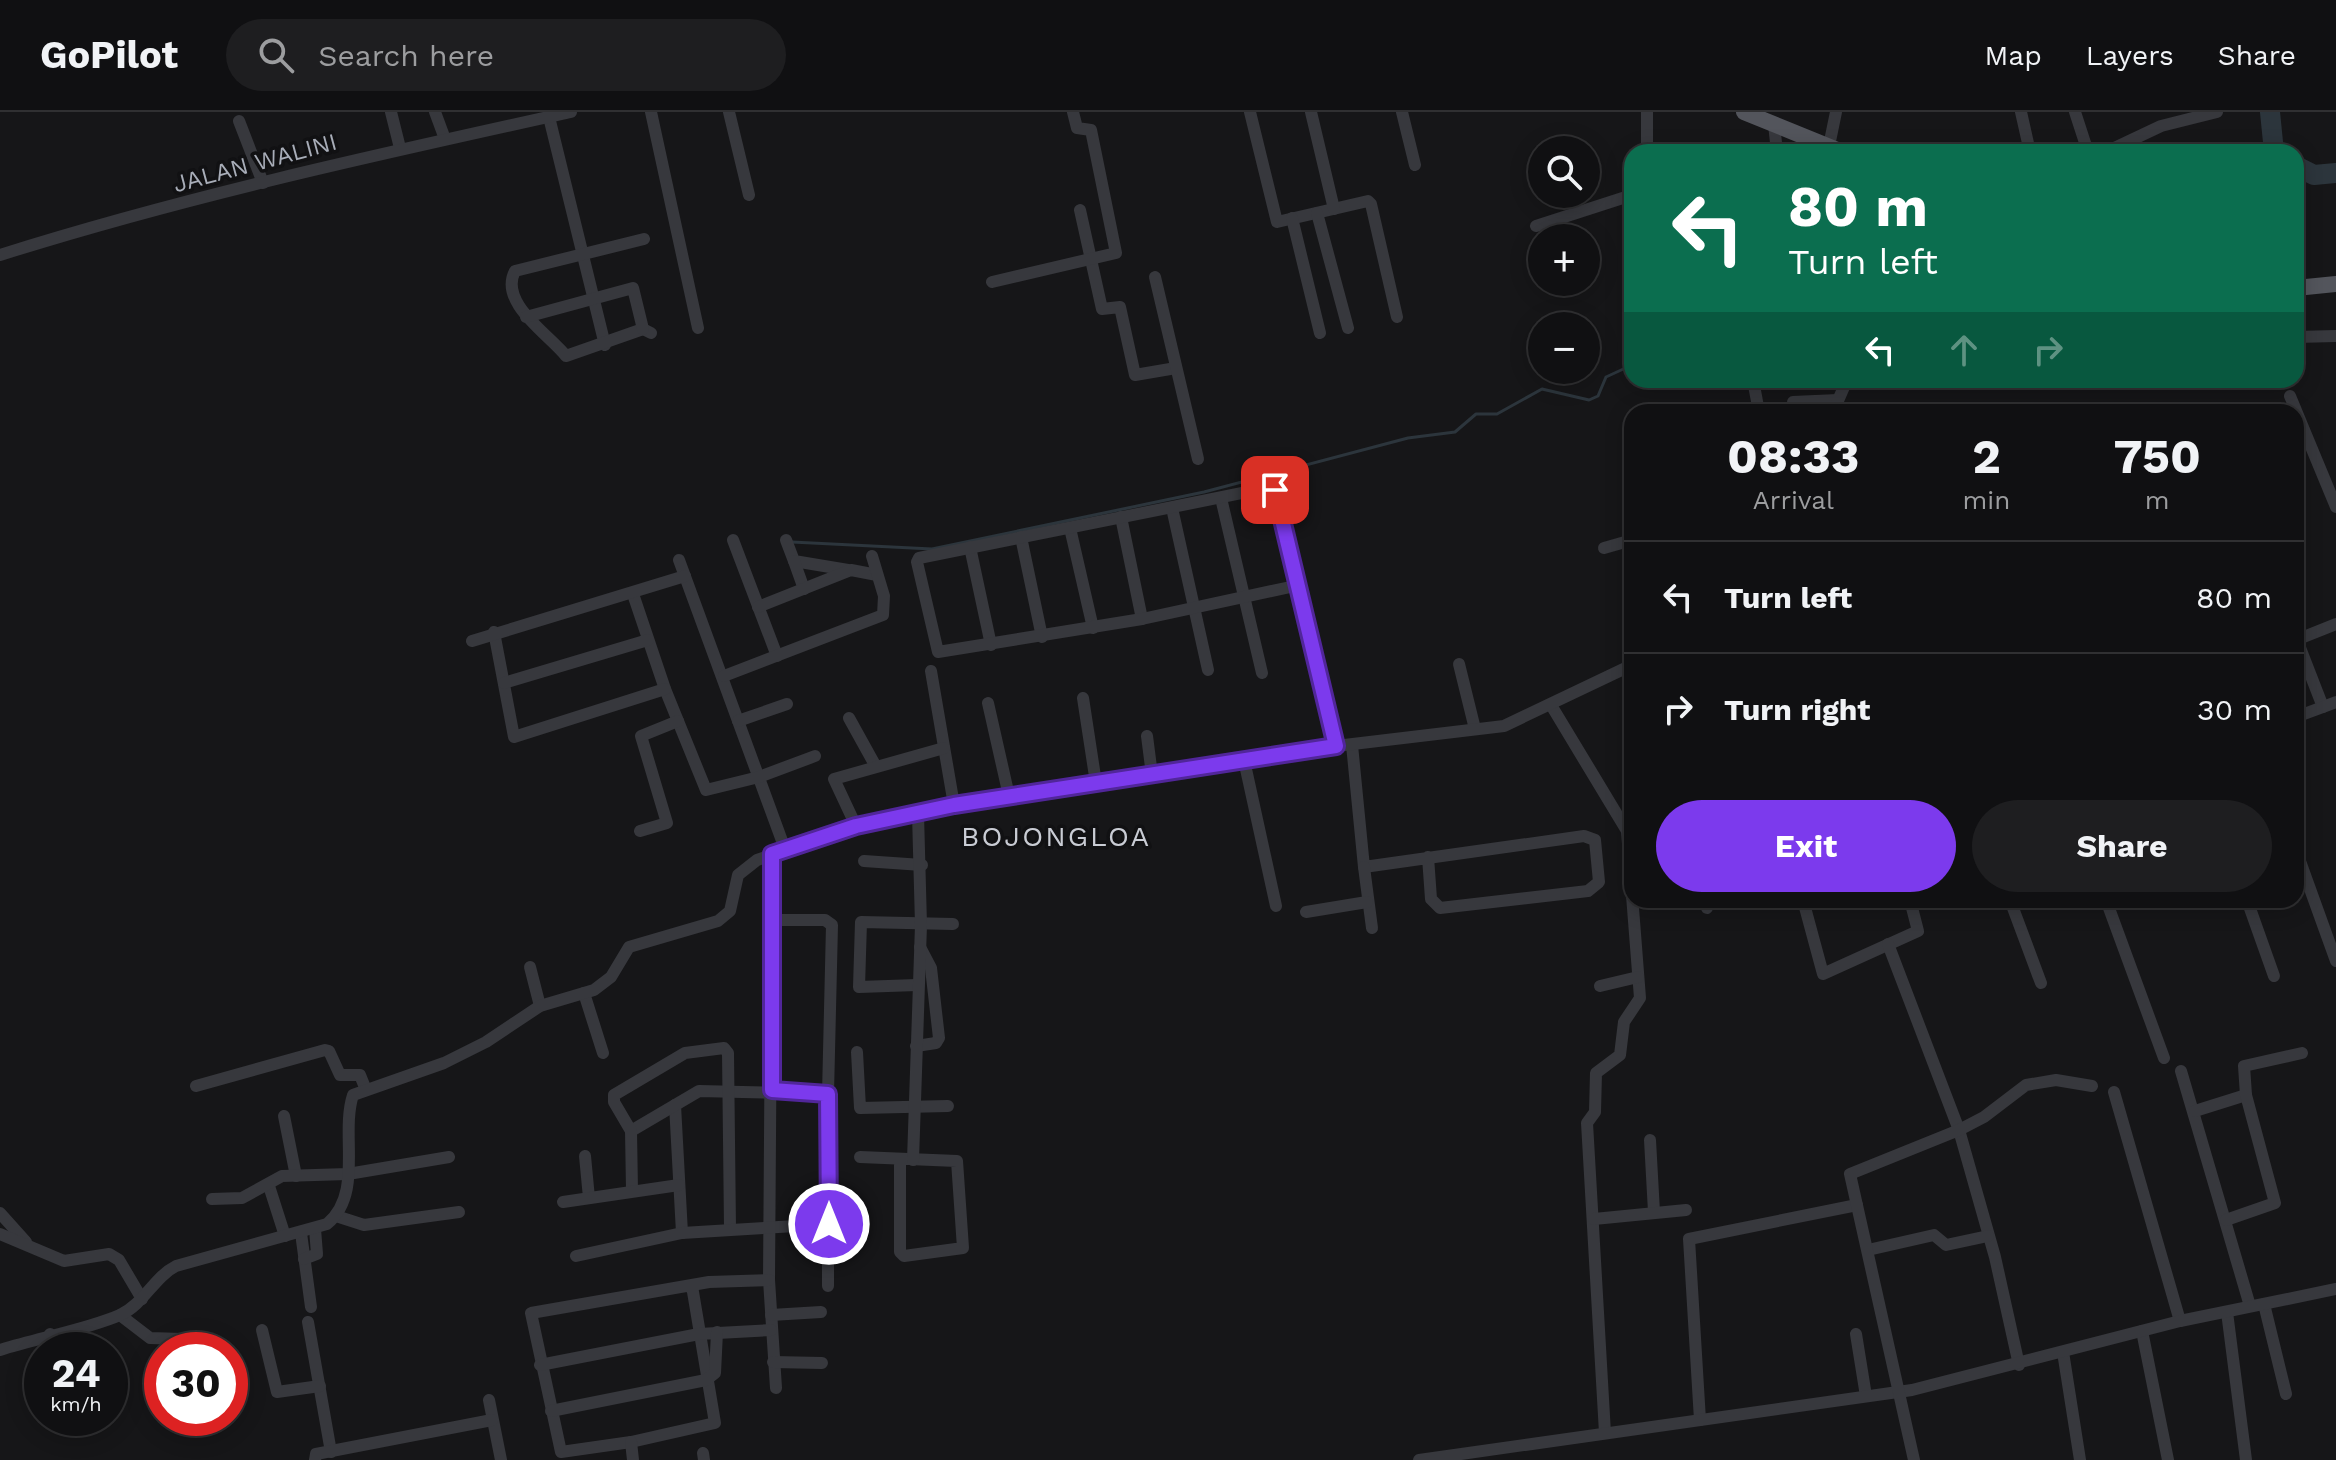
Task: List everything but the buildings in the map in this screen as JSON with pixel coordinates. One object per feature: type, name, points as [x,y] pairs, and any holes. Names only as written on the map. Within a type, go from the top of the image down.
[{"type":"main road","points":[[1744,112],[1823,144]]},
{"type":"main road","points":[[2304,287],[2336,284]]},
{"type":"street","points":[[391,112],[400,148]]},
{"type":"street","points":[[435,112],[445,139]]},
{"type":"street","name":"JALAN WALINI","points":[[0,255],[400,148],[571,112]]},
{"type":"street","points":[[651,112],[698,328]]},
{"type":"street","points":[[729,112],[749,195]]},
{"type":"street","points":[[992,282],[1116,253],[1091,130],[1077,128],[1073,112]]},
{"type":"street","points":[[1250,112],[1276,220],[1368,201],[1371,204],[1397,317]]},
{"type":"street","points":[[1311,112],[1334,209]]},
{"type":"street","points":[[1402,112],[1415,165]]},
{"type":"street","points":[[1647,112],[1647,144]]},
{"type":"street","points":[[1835,144],[1836,112]]},
{"type":"street","points":[[2021,112],[2028,144]]},
{"type":"street","points":[[2075,112],[2085,144]]},
{"type":"street","points":[[2158,112],[2161,126]]},
{"type":"street","points":[[2123,144],[2161,126],[2217,112]]},
{"type":"street","points":[[543,116],[605,345]]},
{"type":"street","points":[[239,121],[263,183]]},
{"type":"street","points":[[1774,124],[1776,144]]},
{"type":"street","points":[[1542,224],[1624,198]]},
{"type":"street","points":[[1080,210],[1102,309],[1120,307],[1135,375],[1176,368]]},
{"type":"street","points":[[1317,213],[1348,328]]},
{"type":"street","points":[[1292,218],[1320,333]]},
{"type":"street","points":[[526,317],[633,288],[647,331],[566,356],[554,339],[526,317],[518,307],[512,274],[644,239]]},
{"type":"street","points":[[1155,277],[1198,459]]},
{"type":"street","points":[[2304,337],[2336,336]]},
{"type":"street","points":[[2290,396],[2293,404]]},
{"type":"street","points":[[1793,402],[1814,404]]},
{"type":"street","points":[[2304,430],[2336,507]]},
{"type":"street","points":[[1295,586],[1142,619],[938,652],[917,559],[1272,487],[1336,746]]},
{"type":"street","points":[[1221,498],[1262,673]]},
{"type":"street","points":[[1172,508],[1208,670]]},
{"type":"street","points":[[1121,517],[1142,619]]},
{"type":"street","points":[[1070,528],[1093,628]]},
{"type":"street","points":[[1021,537],[1042,637]]},
{"type":"street","points":[[733,540],[777,656]]},
{"type":"street","points":[[786,540],[804,589]]},
{"type":"street","points":[[1604,548],[1624,542]]},
{"type":"street","points":[[970,547],[991,645]]},
{"type":"street","points":[[724,676],[883,615],[884,596],[872,556]]},
{"type":"street","points":[[679,560],[785,849]]},
{"type":"street","points":[[794,561],[877,575]]},
{"type":"street","points":[[758,607],[851,570]]},
{"type":"street","points":[[472,641],[685,576]]},
{"type":"street","points":[[633,594],[665,689],[706,790],[759,777],[815,756]]},
{"type":"street","points":[[2304,637],[2336,624]]},
{"type":"street","points":[[494,632],[512,736],[516,738],[665,689]]},
{"type":"street","points":[[504,683],[648,640]]},
{"type":"street","points":[[2304,660],[2323,707]]},
{"type":"street","points":[[1459,664],[1475,729]]},
{"type":"street","points":[[57,1332],[120,1315],[142,1299],[167,1270],[176,1266],[315,1229],[336,1216],[348,1174],[353,1095],[455,1058],[486,1042],[540,1006],[584,993],[611,977],[629,947],[726,916],[732,907],[738,875],[757,860],[856,826],[954,805],[1336,746],[1514,723],[1624,669]]},
{"type":"street","points":[[931,671],[954,805]]},
{"type":"street","points":[[1083,698],[1096,783]]},
{"type":"street","points":[[2304,714],[2336,702]]},
{"type":"street","points":[[988,703],[1009,796]]},
{"type":"street","points":[[738,721],[787,704]]},
{"type":"street","points":[[1551,705],[1624,826]]},
{"type":"street","points":[[849,718],[875,765]]},
{"type":"street","points":[[640,831],[667,823],[641,736],[678,721]]},
{"type":"street","points":[[1147,736],[1152,775]]},
{"type":"street","points":[[1352,745],[1372,928]]},
{"type":"street","points":[[856,826],[834,779],[944,748]]},
{"type":"street","points":[[1244,760],[1276,906]]},
{"type":"street","points":[[860,1157],[906,1160],[955,1160],[958,1163],[963,1248],[904,1256],[900,1252],[906,1160],[914,1107],[922,865],[918,814]]},
{"type":"street","points":[[1364,867],[1428,857],[1591,836],[1595,840],[1599,882],[1588,891],[1440,908],[1431,899],[1428,857]]},
{"type":"street","points":[[772,854],[774,920],[769,1280],[776,1388]]},
{"type":"street","points":[[864,861],[922,865]]},
{"type":"street","points":[[2304,873],[2336,961]]},
{"type":"street","points":[[1306,912],[1367,902]]},
{"type":"street","points":[[1605,1433],[1587,1123],[1595,1112],[1596,1073],[1620,1055],[1624,1022],[1640,998],[1633,908]]},
{"type":"street","points":[[1805,908],[1820,973],[1918,931],[1912,908]]},
{"type":"street","points":[[2013,908],[2041,983]]},
{"type":"street","points":[[2109,908],[2164,1058]]},
{"type":"street","points":[[2250,908],[2274,976]]},
{"type":"street","points":[[2322,924],[2336,917]]},
{"type":"street","points":[[774,920],[825,920],[832,925],[828,1286]]},
{"type":"street","points":[[917,985],[859,987],[860,924],[953,924]]},
{"type":"street","points":[[1888,944],[1959,1130],[2019,1365]]},
{"type":"street","points":[[916,1046],[936,1043],[939,1038],[931,968],[920,947]]},
{"type":"street","points":[[530,967],[540,1006]]},
{"type":"street","points":[[1600,986],[1638,977]]},
{"type":"street","points":[[584,993],[603,1053]]},
{"type":"street","points":[[632,1190],[631,1131],[614,1102],[614,1095],[685,1053],[720,1047],[727,1050],[730,1228]]},
{"type":"street","points":[[196,1086],[325,1050],[329,1051],[340,1075],[360,1075],[366,1090]]},
{"type":"street","points":[[857,1052],[859,1107],[948,1106]]},
{"type":"street","points":[[2226,1220],[2275,1203],[2242,1071],[2247,1063],[2302,1053]]},
{"type":"street","points":[[2181,1071],[2226,1220],[2286,1394]]},
{"type":"street","points":[[1914,1460],[1852,1172],[1959,1130],[2031,1083],[2056,1080],[2092,1086]]},
{"type":"street","points":[[631,1131],[699,1091],[772,1090],[828,1094]]},
{"type":"street","points":[[2114,1092],[2180,1321]]},
{"type":"street","points":[[2195,1111],[2246,1095]]},
{"type":"street","points":[[675,1105],[682,1233]]},
{"type":"street","points":[[284,1116],[296,1176]]},
{"type":"street","points":[[1650,1140],[1654,1212]]},
{"type":"street","points":[[585,1156],[589,1198]]},
{"type":"street","points":[[212,1199],[242,1198],[269,1186],[282,1176],[348,1174],[449,1157]]},
{"type":"street","points":[[563,1202],[679,1185]]},
{"type":"street","points":[[269,1186],[285,1236]]},
{"type":"street","points":[[1700,1420],[1689,1239],[1857,1205]]},
{"type":"street","points":[[1594,1219],[1686,1210]]},
{"type":"street","points":[[336,1216],[364,1225],[459,1212]]},
{"type":"street","points":[[0,1213],[31,1247]]},
{"type":"street","points":[[576,1256],[682,1233],[829,1224]]},
{"type":"street","points":[[304,1259],[317,1254],[315,1229]]},
{"type":"street","points":[[301,1233],[311,1307]]},
{"type":"street","points":[[0,1234],[64,1261],[109,1254],[119,1260],[142,1299]]},
{"type":"street","points":[[1868,1250],[1934,1235],[1946,1245],[1988,1236]]},
{"type":"street","points":[[692,1286],[715,1423],[631,1442],[561,1452],[531,1313],[692,1286],[769,1280]]},
{"type":"street","points":[[1419,1460],[1901,1391],[2019,1365],[2180,1321],[2336,1289]]},
{"type":"street","points":[[771,1315],[821,1312]]},
{"type":"street","points":[[2227,1312],[2246,1460]]},
{"type":"street","points":[[120,1315],[144,1333]]},
{"type":"street","points":[[308,1322],[331,1452]]},
{"type":"street","points":[[262,1330],[277,1392],[320,1386]]},
{"type":"street","points":[[540,1365],[699,1334],[771,1330]]},
{"type":"street","points":[[2142,1331],[2168,1460]]},
{"type":"street","points":[[551,1411],[706,1380],[715,1373],[717,1332]]},
{"type":"street","points":[[1856,1334],[1866,1396]]},
{"type":"street","points":[[0,1350],[24,1342]]},
{"type":"street","points":[[2063,1352],[2080,1460]]},
{"type":"street","points":[[773,1362],[822,1363]]},
{"type":"street","points":[[489,1400],[501,1460]]},
{"type":"street","points":[[315,1458],[331,1452],[492,1420]]},
{"type":"street","points":[[631,1442],[633,1460]]},
{"type":"waterway","points":[[2270,112],[2273,144]]},
{"type":"waterway","points":[[2304,170],[2314,175],[2336,173]]},
{"type":"waterway","points":[[792,542],[932,549],[1204,492],[1408,438],[1455,432],[1476,414],[1497,414],[1542,389],[1589,400],[1598,396],[1606,377],[1624,369]]},
{"type":"district","name":"BOJONGLOA","points":[[1056,836]]},
{"type":"route","points":[[829,1224],[828,1094],[772,1090],[772,854],[856,826],[954,805],[1336,746],[1295,586],[1275,490]]}]
